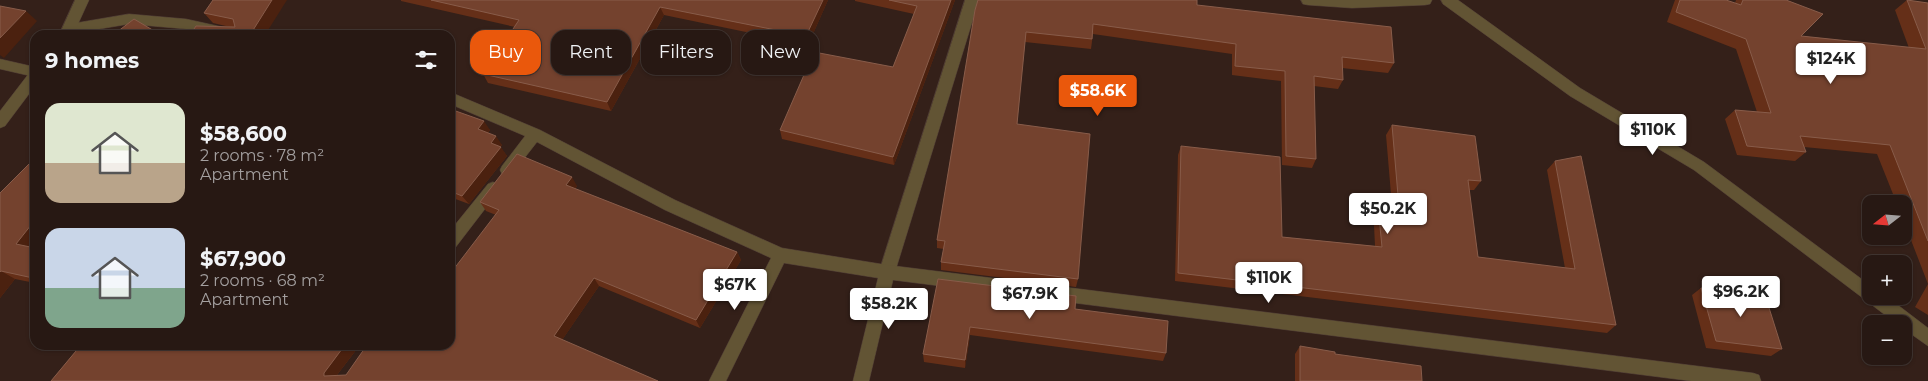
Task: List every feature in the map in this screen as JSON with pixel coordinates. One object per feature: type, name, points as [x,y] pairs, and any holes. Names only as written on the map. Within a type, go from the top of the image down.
[{"type":"street","points":[[69,30],[82,0]]},
{"type":"street","points":[[861,381],[887,272],[972,0]]},
{"type":"street","points":[[1308,0],[1329,3],[1374,4],[1425,0]]},
{"type":"street","points":[[1448,0],[1575,92],[1699,166],[1862,288]]},
{"type":"street","points":[[77,30],[129,19],[186,24],[213,30]]},
{"type":"street","points":[[0,64],[30,73]]},
{"type":"street","points":[[0,122],[30,81]]},
{"type":"street","points":[[455,100],[535,134],[670,205],[780,256],[887,272],[1753,381]]},
{"type":"street","points":[[455,238],[535,134]]},
{"type":"street","points":[[717,381],[780,256]]},
{"type":"street","points":[[1884,305],[1928,338]]},
{"type":"building","points":[[213,0],[272,0],[253,30],[193,30],[196,26],[235,27],[233,19],[204,13]]},
{"type":"building","points":[[431,0],[823,0],[809,30],[776,30],[660,7],[647,30],[641,30],[641,41],[631,59],[631,30],[551,30],[551,75],[622,75],[607,102],[487,75],[541,75],[541,30],[512,30],[519,20]]},
{"type":"building","points":[[889,0],[951,0],[893,157],[780,130],[804,75],[819,75],[819,53],[893,67],[917,6]]},
{"type":"building","points":[[978,0],[1197,0],[1197,5],[1391,27],[1394,63],[1342,57],[1343,80],[1314,76],[1316,159],[1286,156],[1285,71],[1235,66],[1236,44],[1093,24],[1092,39],[1026,32],[1017,124],[1090,134],[1078,279],[941,262],[945,241],[937,240]]},
{"type":"building","points":[[1680,0],[1726,0],[1741,5],[1743,0],[1786,0],[1823,14],[1801,36],[1926,49],[1907,0],[1928,3],[1928,241],[1912,201],[1912,195],[1910,195],[1890,145],[1800,136],[1806,152],[1747,146],[1735,110],[1771,113],[1746,39],[1676,12]]},
{"type":"building","points":[[0,6],[26,11],[0,38]]},
{"type":"building","points":[[134,19],[153,30],[120,30]]},
{"type":"building","points":[[455,111],[484,121],[478,129],[496,136],[491,143],[501,147],[462,196],[455,193]]},
{"type":"building","points":[[1392,125],[1475,136],[1481,181],[1468,180],[1478,257],[1575,269],[1555,161],[1581,156],[1616,325],[1178,273],[1181,146],[1280,157],[1282,237],[1382,247],[1379,217],[1400,219]]},
{"type":"building","points":[[517,154],[572,177],[566,185],[737,252],[696,320],[594,278],[554,336],[658,381],[51,381],[77,350],[341,350],[324,373],[324,376],[346,375],[364,350],[455,350],[455,267],[499,210],[480,202]]},
{"type":"building","points":[[30,163],[30,226],[16,244],[30,247],[30,277],[0,272],[0,193]]},
{"type":"building","points":[[938,279],[1076,296],[1075,309],[1168,321],[1166,353],[970,327],[965,360],[923,354]]},
{"type":"building","points":[[1701,288],[1765,295],[1782,349],[1716,341]]},
{"type":"building","points":[[1300,346],[1335,352],[1335,354],[1421,366],[1422,381],[1300,381]]}]
